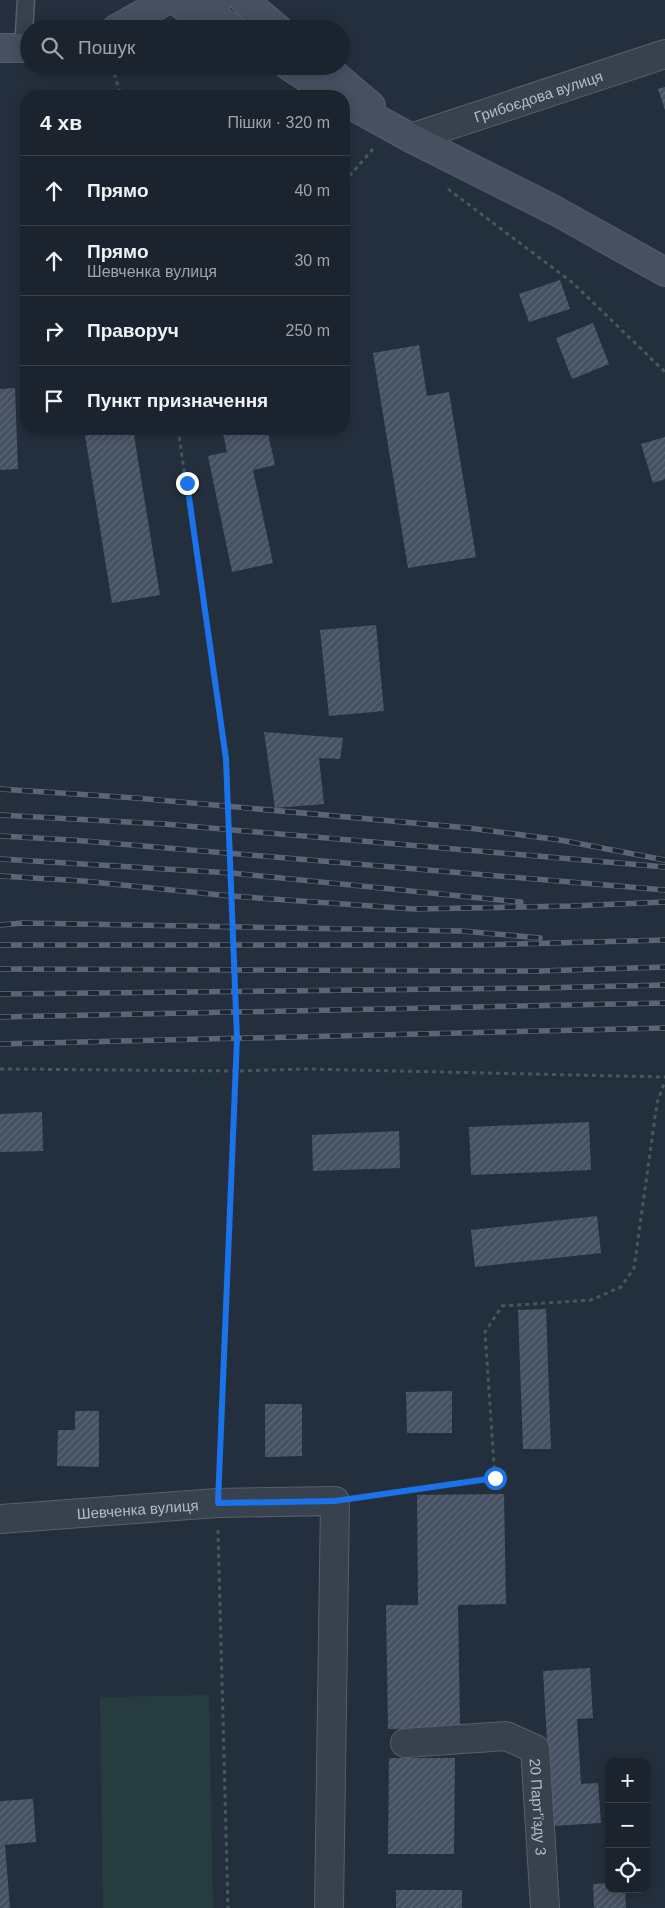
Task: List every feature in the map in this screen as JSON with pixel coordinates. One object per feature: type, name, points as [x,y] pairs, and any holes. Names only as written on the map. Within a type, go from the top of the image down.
[{"type":"street","points":[[132,20],[167,0]]},
{"type":"street","points":[[177,0],[187,8],[195,10],[211,5],[224,20]]},
{"type":"street","points":[[244,0],[267,20]]},
{"type":"street","name":"Грибоєдова вулиця","points":[[411,138],[665,54]]},
{"type":"street","points":[[303,75],[327,90]]},
{"type":"street","points":[[335,75],[411,138]]},
{"type":"street","points":[[350,104],[411,138],[556,211],[665,272]]},
{"type":"street","points":[[329,1908],[335,1501]]},
{"type":"street","name":"Шевченка вулиця","points":[[0,1519],[218,1503],[335,1501]]},
{"type":"street","name":"20 Парт'їзду 3","points":[[406,1742],[506,1736],[536,1749],[545,1908]]},
{"type":"lane","points":[[22,20],[26,0]]},
{"type":"lane","points":[[17,48],[20,32]]},
{"type":"path","points":[[115,75],[119,90]]},
{"type":"path","points":[[350,175],[378,144],[384,123]]},
{"type":"path","points":[[444,184],[450,192],[573,283],[665,372]]},
{"type":"path","points":[[179,435],[226,759],[237,1038],[218,1503],[228,1908]]},
{"type":"path","points":[[0,1069],[236,1071],[307,1069],[665,1077]]},
{"type":"path","points":[[335,1501],[495,1478],[485,1332],[502,1306],[591,1300],[621,1287],[634,1268],[657,1104],[665,1081]]},
{"type":"green space","points":[[209,1695],[213,1908],[103,1908],[100,1697]]},
{"type":"building","points":[[665,87],[665,110],[658,89]]},
{"type":"building","points":[[560,280],[570,309],[529,322],[519,294]]},
{"type":"building","points":[[593,323],[609,364],[572,379],[556,338]]},
{"type":"building","points":[[419,345],[427,396],[449,392],[476,557],[408,568],[373,353]]},
{"type":"building","points":[[15,388],[18,469],[0,470],[0,389]]},
{"type":"building","points":[[85,435],[134,435],[160,595],[112,603]]},
{"type":"building","points":[[223,435],[268,435],[275,465],[253,470],[273,563],[232,572],[208,456],[227,452]]},
{"type":"building","points":[[665,437],[665,479],[653,483],[641,444]]},
{"type":"building","points":[[376,625],[384,711],[329,716],[320,630]]},
{"type":"building","points":[[264,732],[343,738],[340,759],[319,758],[324,804],[275,808]]},
{"type":"building","points":[[42,1112],[43,1151],[0,1152],[0,1114]]},
{"type":"building","points":[[589,1122],[591,1170],[471,1175],[469,1127]]},
{"type":"building","points":[[399,1131],[400,1168],[313,1171],[312,1135]]},
{"type":"building","points":[[597,1216],[601,1253],[475,1267],[471,1230]]},
{"type":"building","points":[[546,1309],[551,1449],[523,1449],[518,1310]]},
{"type":"building","points":[[452,1391],[452,1433],[407,1433],[406,1392]]},
{"type":"building","points":[[265,1404],[302,1404],[302,1456],[265,1457]]},
{"type":"building","points":[[75,1411],[99,1411],[99,1467],[57,1466],[58,1430],[75,1430]]},
{"type":"building","points":[[504,1494],[506,1604],[458,1605],[460,1727],[388,1729],[386,1605],[418,1605],[417,1495]]},
{"type":"building","points":[[590,1668],[593,1718],[577,1719],[581,1784],[598,1783],[601,1823],[552,1826],[543,1671]]},
{"type":"building","points":[[389,1758],[455,1758],[454,1854],[388,1854]]},
{"type":"building","points":[[33,1799],[36,1842],[5,1845],[10,1908],[0,1908],[0,1801]]},
{"type":"building","points":[[605,1883],[605,1893],[625,1893],[626,1908],[594,1908],[593,1884]]},
{"type":"building","points":[[396,1890],[462,1890],[462,1908],[396,1908]]},
{"type":"railway","points":[[0,789],[136,798],[469,828],[560,840],[665,860]]},
{"type":"railway","points":[[0,815],[164,824],[665,867]]},
{"type":"railway","points":[[0,836],[72,840],[665,890]]},
{"type":"railway","points":[[0,859],[231,873],[521,902]]},
{"type":"railway","points":[[0,876],[83,881],[231,896],[414,909],[665,902]]},
{"type":"railway","points":[[0,925],[23,923],[462,931],[540,938]]},
{"type":"railway","points":[[0,945],[481,945],[665,940]]},
{"type":"railway","points":[[0,969],[539,971],[665,967]]},
{"type":"railway","points":[[0,994],[665,985]]},
{"type":"railway","points":[[0,1017],[665,1003]]},
{"type":"railway","points":[[0,1044],[665,1028]]},
{"type":"route","points":[[187,483],[226,759],[232,873],[231,896],[237,1038],[218,1503],[335,1501],[495,1478]]}]
